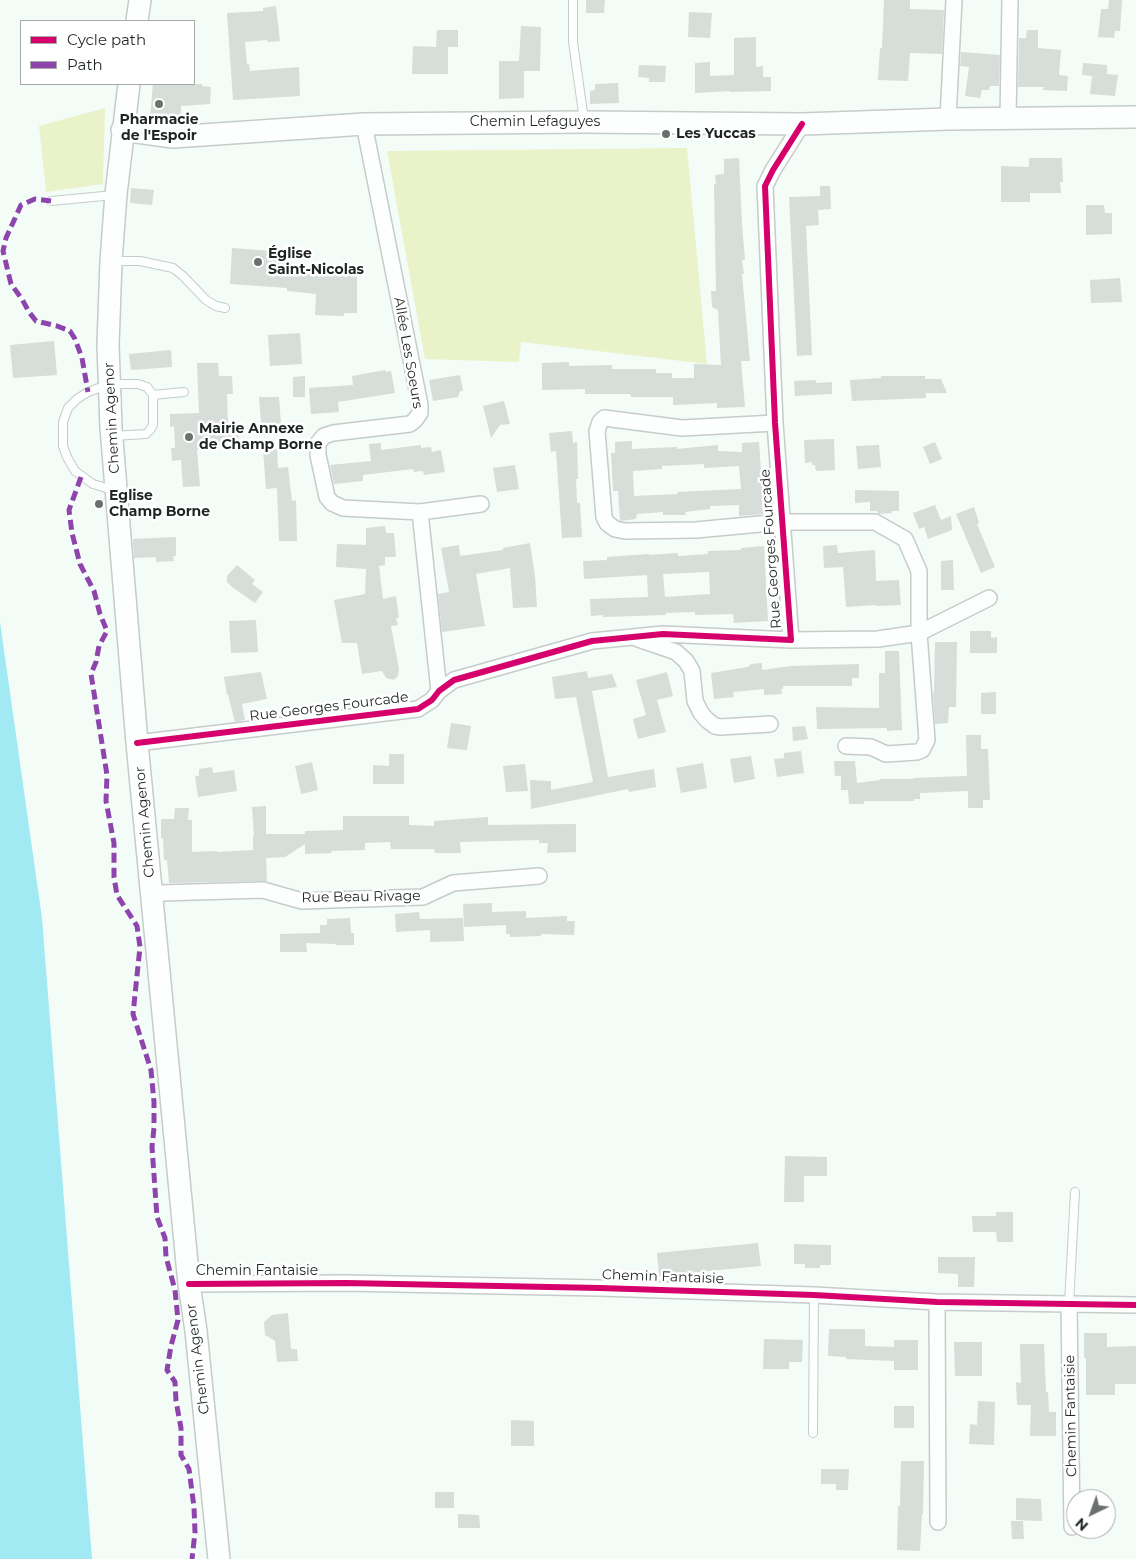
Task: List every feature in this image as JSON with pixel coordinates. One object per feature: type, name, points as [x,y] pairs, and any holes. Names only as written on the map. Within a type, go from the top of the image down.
[{"type":"main road","points":[[138,20],[140,0]]},
{"type":"main road","name":"Chemin Agenor","points":[[129,85],[122,130],[111,261],[108,345],[111,437],[137,743],[188,1284],[196,1331],[219,1559]]},
{"type":"main road","name":"Chemin Lefaguyes","points":[[122,130],[173,137],[364,124],[584,122],[802,124],[948,119],[1136,116]]},
{"type":"street","points":[[948,119],[954,0]]},
{"type":"street","points":[[1008,118],[1010,0]]},
{"type":"street","name":"Allée Les Soeurs","points":[[364,124],[420,405],[420,413],[410,424],[333,433],[324,436],[318,443],[318,455],[327,497],[332,503],[343,508],[420,512],[481,504]]},
{"type":"street","name":"Rue Georges Fourcade","points":[[791,640],[774,422],[765,186],[802,124]]},
{"type":"street","name":"Rue Georges Fourcade","points":[[774,422],[682,428],[604,418],[600,422],[597,431],[604,517],[607,523],[615,529],[625,531],[696,530],[781,522],[875,522],[905,539],[919,571],[919,633],[927,740],[922,750],[917,752],[886,754],[871,747],[846,746]]},
{"type":"street","points":[[420,512],[438,691]]},
{"type":"street","name":"Rue Georges Fourcade","points":[[137,743],[418,709],[432,700],[438,691],[454,680],[592,641],[663,634],[791,640],[878,639],[919,633],[989,598]]},
{"type":"street","points":[[632,637],[676,652],[686,661],[692,671],[695,701],[707,720],[715,726],[770,724]]},
{"type":"street","name":"Rue Beau Rivage","points":[[152,895],[161,893],[263,890],[302,901],[424,897],[453,883],[539,876]]},
{"type":"street","name":"Chemin Fantaisie","points":[[188,1284],[202,1282],[336,1283],[600,1288],[814,1295],[937,1302],[1136,1305]]},
{"type":"street","points":[[937,1302],[938,1522]]},
{"type":"street","name":"Chemin Fantaisie","points":[[1069,1304],[1071,1489]]},
{"type":"lane","points":[[573,0],[573,42],[584,122]]},
{"type":"lane","points":[[51,201],[116,194]]},
{"type":"lane","points":[[111,261],[140,260],[173,268],[206,300],[216,306],[225,308]]},
{"type":"lane","points":[[111,437],[146,434],[153,425],[153,395],[147,387],[138,384],[110,384],[88,392],[68,408],[63,422],[63,446],[75,471],[93,484],[116,491]]},
{"type":"lane","points":[[153,395],[184,392]]},
{"type":"lane","points":[[1069,1304],[1075,1192]]},
{"type":"lane","points":[[813,1433],[814,1295]]},
{"type":"green space","points":[[105,108],[103,184],[46,192],[39,126]]},
{"type":"green space","points":[[687,148],[707,364],[521,342],[519,362],[425,359],[387,151]]},
{"type":"water","points":[[0,622],[42,918],[92,1559],[0,1559]]},
{"type":"building","points":[[586,0],[605,0],[604,13],[586,13]]},
{"type":"building","points":[[884,0],[910,0],[910,9],[944,10],[942,54],[910,53],[908,81],[878,80],[880,48],[882,48]]},
{"type":"building","points":[[1109,0],[1122,0],[1120,31],[1115,31],[1114,38],[1098,37],[1101,9],[1108,9]]},
{"type":"building","points":[[276,6],[280,41],[245,42],[247,64],[249,64],[250,71],[299,67],[300,96],[233,100],[227,13],[263,11],[263,8]]},
{"type":"building","points":[[689,12],[712,13],[710,38],[688,37]]},
{"type":"building","points":[[521,26],[541,27],[540,71],[524,71],[524,98],[499,99],[499,61],[519,61]]},
{"type":"building","points":[[437,30],[458,30],[458,47],[448,47],[448,74],[412,74],[413,46],[436,47]]},
{"type":"building","points":[[1027,30],[1038,30],[1038,48],[1061,50],[1059,75],[1068,76],[1067,91],[1043,90],[1044,87],[1018,87],[1019,38],[1026,38]]},
{"type":"building","points":[[756,37],[756,67],[763,66],[763,77],[771,77],[771,91],[695,93],[695,63],[710,62],[710,76],[734,75],[734,38]]},
{"type":"building","points":[[961,52],[1000,55],[999,86],[990,86],[989,90],[982,90],[980,98],[965,96],[969,67],[960,66]]},
{"type":"building","points":[[1083,63],[1107,65],[1107,74],[1118,75],[1115,96],[1090,94],[1092,76],[1082,75]]},
{"type":"building","points":[[639,65],[666,66],[665,82],[649,82],[649,78],[638,77]]},
{"type":"building","points":[[618,83],[619,103],[590,104],[590,91],[595,90],[595,84]]},
{"type":"building","points":[[202,84],[202,86],[211,87],[210,104],[181,106],[181,117],[150,119],[153,85]]},
{"type":"building","points":[[739,158],[745,260],[742,260],[744,274],[742,274],[750,361],[741,361],[745,407],[717,408],[717,403],[673,405],[673,397],[631,397],[630,394],[585,394],[585,389],[542,390],[542,363],[569,362],[569,366],[612,365],[612,369],[656,369],[656,373],[672,373],[672,378],[694,378],[694,364],[721,365],[718,310],[712,307],[711,291],[716,291],[714,184],[716,184],[715,175],[724,174],[724,159]]},
{"type":"building","points":[[1029,158],[1062,158],[1063,182],[1060,182],[1061,193],[1030,193],[1030,202],[1001,202],[1001,166],[1029,167]]},
{"type":"building","points":[[820,186],[830,186],[831,209],[818,210],[819,225],[806,226],[812,355],[797,356],[789,197],[820,196]]},
{"type":"building","points":[[131,188],[154,190],[152,205],[130,203]]},
{"type":"building","points":[[1086,205],[1104,205],[1105,213],[1112,213],[1112,234],[1086,235]]},
{"type":"building","name":"Église Saint-Nicolas","points":[[232,248],[284,252],[285,272],[357,276],[357,313],[344,313],[344,316],[315,315],[316,294],[287,291],[287,288],[230,284]]},
{"type":"building","points":[[1120,278],[1122,302],[1091,303],[1090,280]]},
{"type":"building","points":[[300,333],[302,364],[270,366],[268,335]]},
{"type":"building","points":[[54,341],[57,375],[13,378],[10,345]]},
{"type":"building","points":[[171,350],[172,367],[131,370],[129,354]]},
{"type":"building","points":[[197,363],[218,363],[219,376],[232,376],[233,394],[227,394],[228,427],[238,427],[239,445],[197,450],[200,486],[183,487],[181,460],[172,461],[171,448],[175,448],[174,426],[170,427],[170,414],[199,413]]},
{"type":"building","points":[[385,370],[386,372],[391,371],[395,393],[338,402],[339,412],[311,414],[309,388],[353,385],[352,376]]},
{"type":"building","points":[[460,375],[463,391],[460,391],[458,397],[433,401],[429,380]]},
{"type":"building","points":[[305,376],[305,397],[293,397],[293,377]]},
{"type":"building","points":[[881,376],[925,376],[925,379],[941,379],[947,393],[926,393],[926,398],[852,401],[850,380],[881,378]]},
{"type":"building","points":[[816,380],[816,383],[832,382],[832,394],[795,396],[794,381]]},
{"type":"building","points":[[259,397],[279,397],[281,424],[261,424]]},
{"type":"building","points":[[504,401],[510,424],[500,425],[491,438],[483,406]]},
{"type":"building","points":[[572,431],[573,443],[577,442],[577,503],[580,503],[582,537],[562,538],[556,451],[551,452],[549,433]]},
{"type":"building","points":[[834,439],[835,470],[816,471],[815,465],[812,465],[812,462],[805,463],[804,440]]},
{"type":"building","points":[[632,441],[632,449],[677,447],[677,449],[718,445],[718,451],[742,452],[742,443],[759,442],[764,514],[739,516],[739,505],[710,506],[710,509],[685,512],[686,515],[663,515],[663,512],[637,514],[636,519],[620,521],[618,491],[613,491],[611,453],[615,453],[615,442]],"holes":[[[704,464],[704,468],[739,466],[741,489],[634,496],[633,471],[662,469],[662,466]]]},
{"type":"building","points":[[935,442],[942,459],[930,464],[923,447]]},
{"type":"building","points":[[381,443],[381,450],[421,445],[421,448],[431,447],[432,452],[441,450],[445,472],[424,475],[423,471],[414,472],[413,469],[363,475],[363,481],[334,484],[330,465],[371,461],[369,444]]},
{"type":"building","points":[[879,445],[881,467],[858,469],[856,446]]},
{"type":"building","points":[[277,449],[278,468],[288,467],[292,501],[296,500],[297,541],[279,541],[277,488],[266,489],[263,451]]},
{"type":"building","points":[[515,465],[519,489],[497,492],[493,468]]},
{"type":"building","points":[[855,490],[899,491],[899,511],[879,514],[877,511],[870,511],[870,502],[855,503]]},
{"type":"building","points":[[935,505],[941,520],[951,516],[952,530],[928,539],[924,527],[919,529],[913,513]]},
{"type":"building","points":[[974,507],[979,523],[977,524],[995,567],[981,573],[956,514]]},
{"type":"building","points":[[385,526],[386,533],[394,533],[396,557],[385,557],[385,565],[379,566],[383,599],[396,596],[399,618],[396,618],[398,625],[391,626],[399,669],[398,676],[394,680],[386,678],[382,671],[362,674],[357,643],[342,643],[334,600],[365,594],[366,569],[336,567],[337,544],[366,545],[366,528]]},
{"type":"building","points":[[176,537],[176,556],[173,556],[174,561],[156,562],[156,557],[134,558],[133,539]]},
{"type":"building","points":[[530,543],[537,607],[513,608],[510,568],[476,574],[485,626],[442,632],[438,594],[449,592],[441,548],[459,545],[460,556],[503,550],[503,548]]},
{"type":"building","points":[[837,545],[838,553],[875,550],[876,581],[899,580],[901,605],[846,607],[843,567],[824,568],[823,546]]},
{"type":"building","points":[[764,546],[768,621],[734,623],[733,614],[695,615],[695,612],[666,613],[666,615],[591,616],[590,599],[648,597],[647,575],[584,579],[583,561],[607,560],[607,557],[649,554],[678,553],[678,556],[708,554],[708,551],[741,550],[741,548]],"holes":[[[709,572],[710,594],[665,597],[663,574]]]},
{"type":"building","points":[[953,560],[954,590],[941,590],[941,561]]},
{"type":"building","points":[[237,565],[255,580],[252,584],[263,592],[255,603],[227,582],[227,576]]},
{"type":"building","points":[[256,620],[258,652],[231,653],[229,621]]},
{"type":"building","points":[[970,631],[991,631],[991,638],[997,637],[997,653],[970,653]]},
{"type":"building","points":[[935,642],[957,642],[956,707],[949,707],[948,723],[935,724],[933,693]]},
{"type":"building","points":[[885,651],[899,651],[902,730],[887,731],[887,728],[817,729],[816,707],[879,708],[879,673],[885,673]]},
{"type":"building","points":[[762,663],[762,670],[791,666],[859,664],[859,678],[852,678],[852,686],[783,686],[783,689],[781,689],[782,694],[764,695],[764,689],[733,692],[734,697],[714,699],[711,673]]},
{"type":"building","points":[[587,671],[588,678],[612,674],[617,687],[592,691],[608,777],[654,769],[656,787],[629,792],[628,789],[531,809],[530,780],[551,781],[551,790],[593,782],[576,697],[555,699],[552,677]]},
{"type":"building","points":[[261,672],[267,699],[242,704],[245,720],[235,722],[224,677]]},
{"type":"building","points":[[667,672],[673,696],[657,700],[666,732],[638,739],[633,719],[646,715],[636,680]]},
{"type":"building","points":[[996,692],[996,714],[981,714],[981,693]]},
{"type":"building","points":[[451,723],[471,726],[467,750],[447,748]]},
{"type":"building","points":[[805,726],[808,739],[793,741],[792,727]]},
{"type":"building","points":[[966,735],[981,735],[981,749],[988,749],[990,800],[983,800],[983,808],[968,808],[968,791],[920,793],[920,799],[914,799],[914,801],[864,801],[864,804],[849,804],[848,790],[841,790],[841,776],[835,776],[834,761],[855,761],[857,783],[880,779],[967,776]]},
{"type":"building","points":[[801,751],[804,773],[777,777],[774,759],[784,758],[784,753]]},
{"type":"building","points":[[389,754],[404,754],[404,784],[373,784],[373,765],[389,766]]},
{"type":"building","points":[[751,756],[755,779],[734,783],[730,759]]},
{"type":"building","points":[[312,762],[318,790],[301,794],[295,766]]},
{"type":"building","points":[[703,763],[707,788],[681,793],[676,768]]},
{"type":"building","points":[[525,764],[528,791],[506,792],[503,766]]},
{"type":"building","points":[[212,767],[213,773],[234,770],[237,791],[198,797],[195,776],[199,776],[199,769]]},
{"type":"building","points":[[266,806],[266,834],[305,834],[305,831],[343,830],[343,816],[409,816],[409,825],[434,826],[434,821],[488,817],[488,825],[576,824],[576,852],[547,853],[548,843],[539,843],[539,840],[460,842],[461,853],[435,853],[434,849],[391,849],[390,842],[365,843],[365,850],[305,854],[305,844],[285,857],[266,858],[267,881],[169,883],[167,860],[164,860],[163,838],[161,838],[161,819],[174,819],[175,808],[189,808],[188,820],[192,820],[192,852],[253,850],[252,807]]},
{"type":"building","points":[[492,903],[492,912],[526,911],[526,918],[567,916],[567,921],[575,921],[574,935],[541,934],[541,936],[510,937],[510,934],[506,934],[506,925],[464,927],[463,904]]},
{"type":"building","points":[[419,912],[420,919],[463,918],[464,941],[430,942],[430,930],[396,932],[395,914]]},
{"type":"building","points":[[350,918],[351,933],[354,933],[354,945],[306,943],[307,952],[280,952],[280,934],[320,933],[320,925],[327,925],[327,919]]},
{"type":"building","points":[[785,1156],[827,1157],[827,1176],[804,1176],[804,1202],[784,1202]]},
{"type":"building","points":[[996,1212],[1013,1212],[1013,1242],[997,1242],[996,1232],[973,1232],[972,1216],[996,1216]]},
{"type":"building","points":[[758,1243],[761,1266],[659,1276],[657,1253]]},
{"type":"building","points":[[794,1244],[831,1245],[831,1265],[820,1265],[820,1268],[805,1268],[805,1264],[794,1264]]},
{"type":"building","points":[[938,1257],[975,1257],[974,1287],[958,1287],[958,1274],[938,1273]]},
{"type":"building","points":[[288,1313],[291,1349],[297,1349],[298,1361],[277,1362],[275,1341],[265,1335],[264,1322],[272,1315]]},
{"type":"building","points":[[829,1329],[865,1329],[865,1346],[894,1347],[894,1340],[918,1340],[918,1370],[894,1370],[894,1361],[846,1359],[846,1357],[828,1356]]},
{"type":"building","points":[[1084,1333],[1107,1333],[1107,1347],[1136,1346],[1136,1384],[1115,1384],[1115,1395],[1086,1395]]},
{"type":"building","points":[[764,1339],[803,1340],[802,1362],[789,1362],[789,1369],[763,1369]]},
{"type":"building","points":[[954,1342],[982,1342],[982,1376],[955,1376]]},
{"type":"building","points":[[1020,1344],[1044,1344],[1046,1392],[1048,1392],[1049,1412],[1056,1412],[1056,1436],[1030,1436],[1031,1405],[1017,1405],[1016,1382],[1021,1383]]},
{"type":"building","points":[[978,1401],[995,1402],[994,1445],[969,1444],[970,1424],[977,1425]]},
{"type":"building","points":[[894,1406],[914,1406],[914,1428],[894,1428]]},
{"type":"building","points":[[511,1420],[534,1421],[534,1446],[511,1446]]},
{"type":"building","points":[[901,1461],[924,1461],[920,1551],[897,1550]]},
{"type":"building","points":[[821,1469],[849,1469],[848,1490],[836,1490],[836,1484],[821,1484]]},
{"type":"building","points":[[435,1492],[454,1492],[454,1508],[435,1508]]},
{"type":"building","points":[[1016,1498],[1041,1499],[1042,1521],[1016,1520]]},
{"type":"building","points":[[458,1514],[479,1515],[480,1528],[458,1528]]},
{"type":"building","points":[[1011,1521],[1023,1521],[1024,1539],[1012,1539]]},
{"type":"marked path","points":[[51,201],[35,199],[21,205],[6,238],[3,251],[11,284],[36,321],[70,331],[75,339],[82,358],[88,392]]},
{"type":"marked path","points":[[81,477],[69,510],[72,533],[80,564],[94,591],[107,631],[99,646],[96,662],[91,674],[107,775],[106,801],[114,843],[114,877],[117,895],[137,926],[140,947],[133,1014],[151,1070],[154,1102],[152,1147],[157,1217],[165,1238],[166,1257],[175,1290],[178,1320],[167,1370],[175,1382],[181,1428],[181,1455],[189,1469],[195,1532],[192,1559]]},
{"type":"cycle path","points":[[137,743],[418,709],[432,700],[439,691],[454,680],[592,641],[663,634],[791,640],[775,423],[765,186],[802,124]]},
{"type":"cycle path","points":[[189,1284],[346,1283],[600,1288],[814,1295],[937,1302],[1136,1305]]},
{"type":"place","name":"Pharmacie de l'Espoir","points":[[159,104]]},
{"type":"place","name":"Les Yuccas","points":[[666,134]]},
{"type":"place","name":"Église Saint-Nicolas","points":[[258,262]]},
{"type":"place","name":"Mairie Annexe de Champ Borne","points":[[189,437]]},
{"type":"place","name":"Eglise Champ Borne","points":[[99,504]]}]
